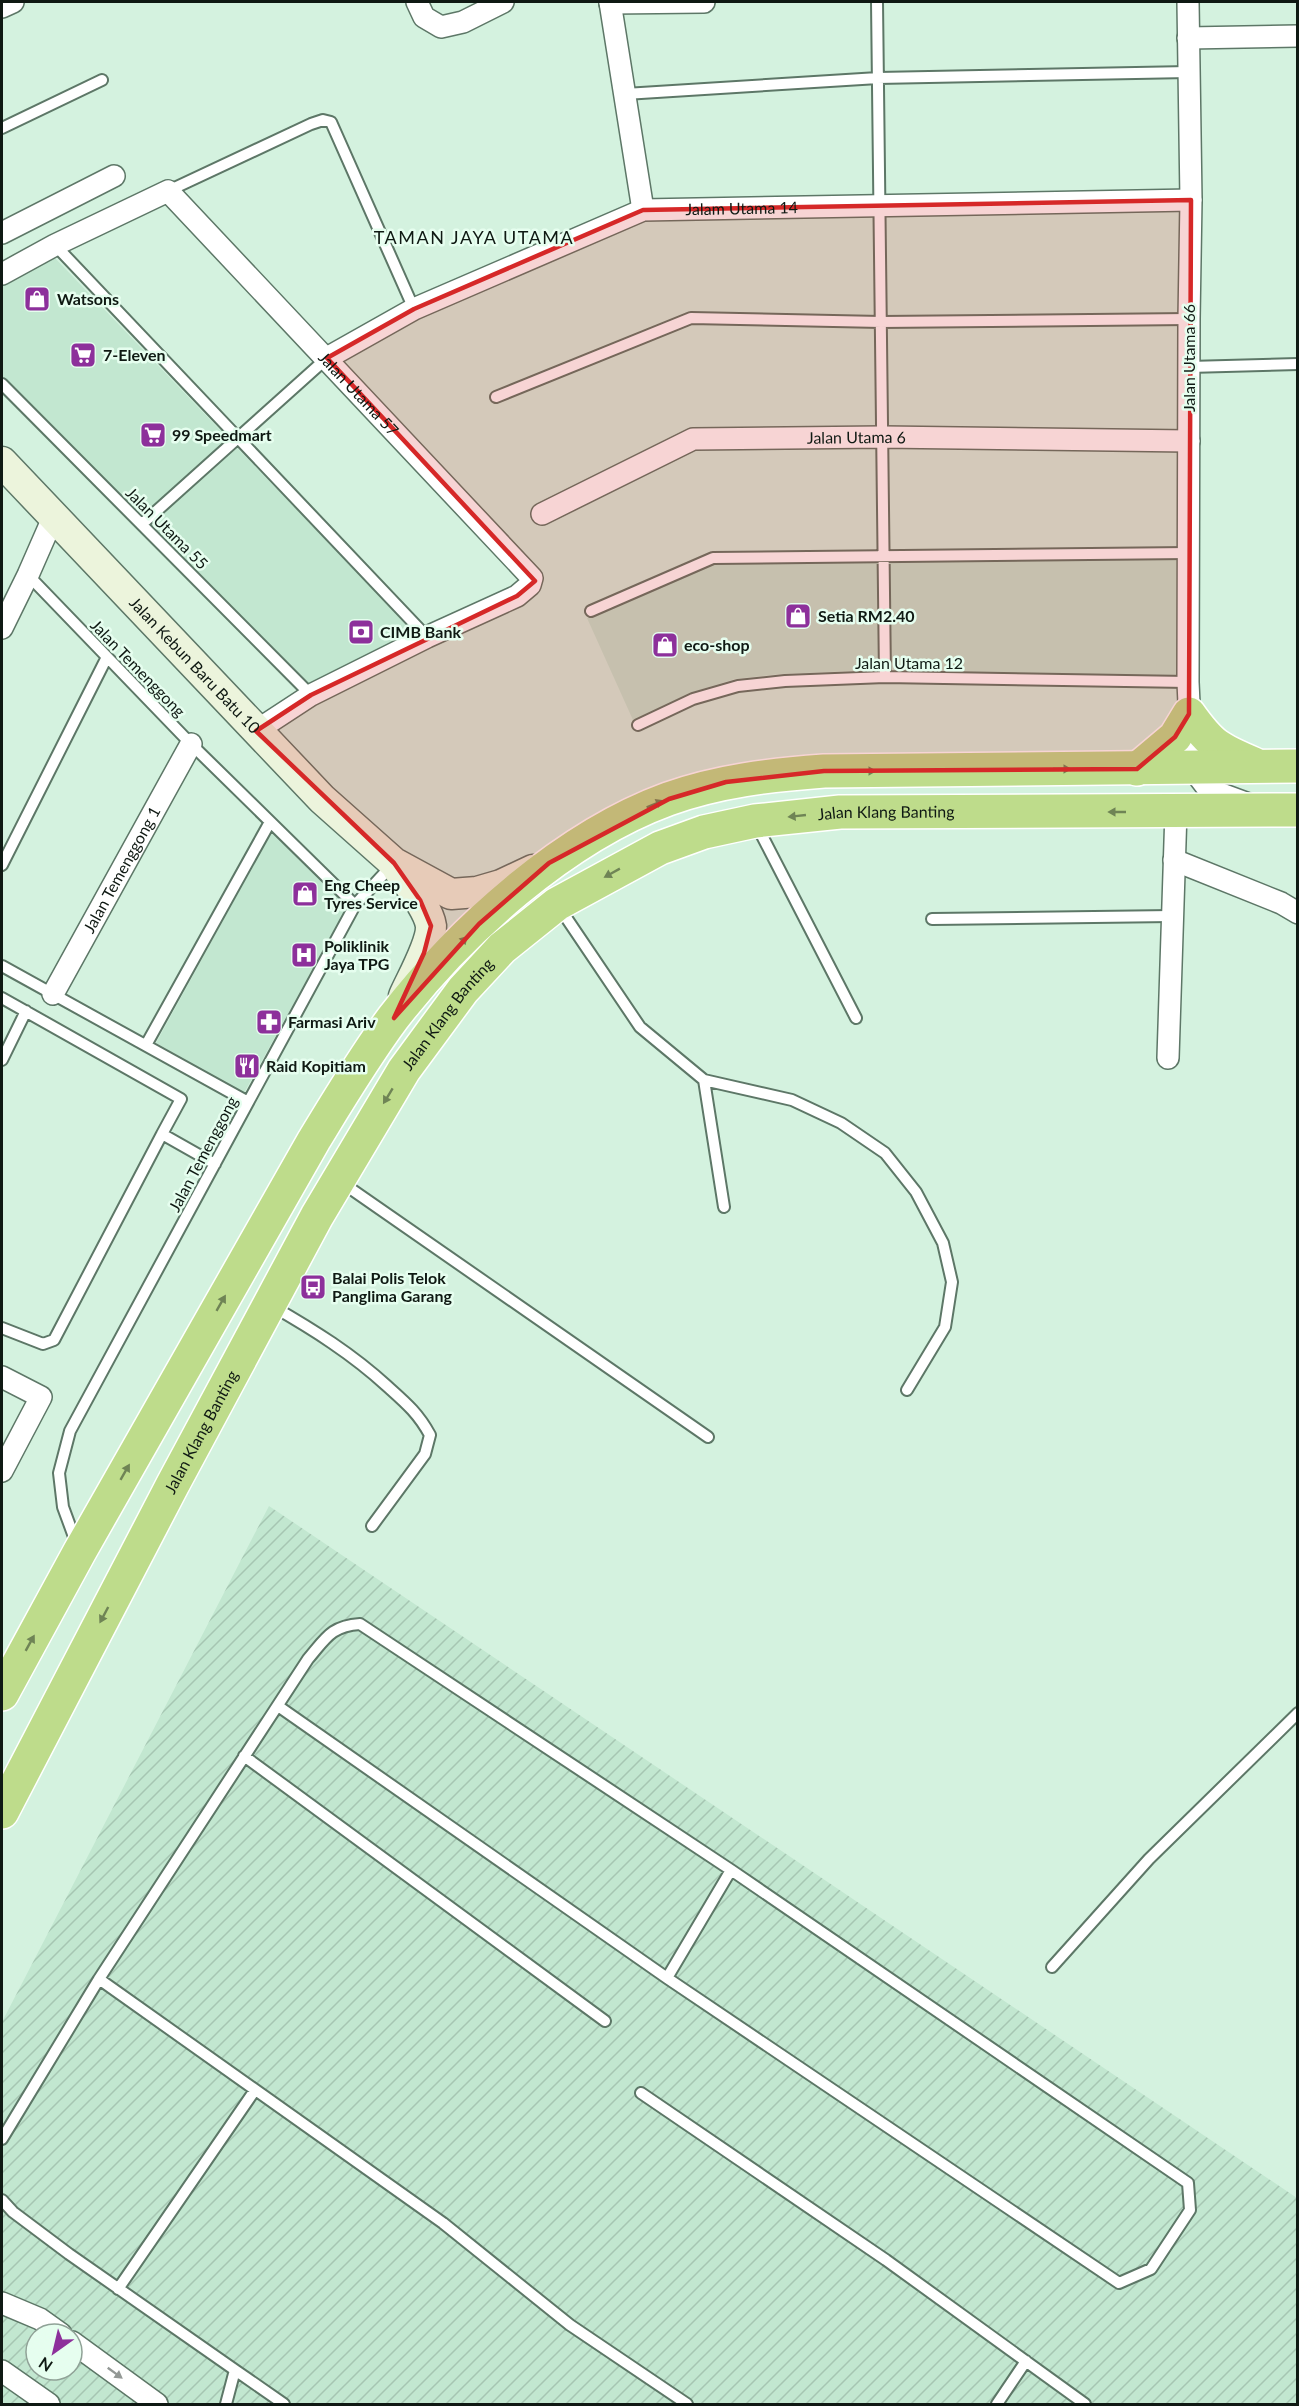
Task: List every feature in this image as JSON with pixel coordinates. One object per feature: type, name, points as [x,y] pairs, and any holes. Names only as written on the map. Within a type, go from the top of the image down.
[{"type":"highway","points":[[1137,769],[1175,737],[1189,714],[1208,740],[1229,753],[1260,767]]},
{"type":"highway","points":[[2,1694],[80,1551],[314,1140],[351,1080],[394,1018],[432,972],[479,924],[549,863],[635,812],[726,782],[756,777],[824,771],[1298,766]]},
{"type":"highway","name":"Jalan Klang Banting","points":[[2,1812],[270,1305],[338,1180],[404,1070],[443,1015],[502,948],[557,904],[660,848],[704,832],[754,821],[840,812],[1284,810]]},
{"type":"street","points":[[2,7],[13,2]]},
{"type":"street","points":[[420,9],[441,27],[463,22],[503,2]]},
{"type":"street","points":[[643,210],[610,2],[704,2]]},
{"type":"street","name":"Jalan Utama 66","points":[[1188,2],[1191,200],[1188,682],[1192,768]]},
{"type":"street","points":[[1188,38],[1298,36]]},
{"type":"street","points":[[2,233],[114,176]]},
{"type":"street","points":[[2,274],[55,245],[168,191]]},
{"type":"street","name":"Jalan Utama 57","points":[[168,191],[532,578],[530,585],[517,596],[427,637]]},
{"type":"street","name":"Jalam Utama 14","points":[[327,358],[414,309],[643,210],[1191,200]]},
{"type":"street","name":"Jalan Utama 6","points":[[542,514],[693,439],[883,437],[1189,441]]},
{"type":"street","name":"Jalan Kebun Baru Batu 10","points":[[2,462],[322,799],[394,863]]},
{"type":"street","points":[[2,628],[53,518]]},
{"type":"street","points":[[256,731],[311,695],[427,637]]},
{"type":"street","name":"Jalan Temenggong 1","points":[[53,994],[191,744]]},
{"type":"street","points":[[1192,768],[1208,789],[1229,798],[1284,810]]},
{"type":"street","points":[[1168,1058],[1176,811]]},
{"type":"street","points":[[1174,860],[1281,903],[1298,913]]},
{"type":"street","points":[[394,863],[451,894],[477,892],[501,885],[549,863]]},
{"type":"street","points":[[394,863],[420,900],[431,926],[424,953],[394,1018]]},
{"type":"street","points":[[2,1377],[41,1397],[2,1471]]},
{"type":"street","points":[[2,2303],[44,2322]]},
{"type":"street","points":[[84,2351],[157,2404]]},
{"type":"street","points":[[2,2371],[49,2404]]},
{"type":"lane","points":[[877,2],[885,677]]},
{"type":"lane","points":[[625,94],[878,78],[1189,72]]},
{"type":"lane","points":[[2,128],[102,80]]},
{"type":"lane","points":[[168,191],[312,124],[323,120],[331,122],[414,309]]},
{"type":"lane","points":[[55,245],[427,637]]},
{"type":"lane","points":[[496,397],[691,318],[881,322],[1189,320]]},
{"type":"lane","points":[[142,524],[327,358]]},
{"type":"lane","points":[[1189,367],[1298,364]]},
{"type":"lane","name":"Jalan Utama 55","points":[[2,384],[311,695]]},
{"type":"lane","points":[[591,611],[713,558],[1189,553]]},
{"type":"lane","name":"Jalan Temenggong","points":[[28,575],[191,744],[355,905],[70,1431],[59,1473],[63,1507],[80,1551]]},
{"type":"lane","points":[[2,866],[107,657]]},
{"type":"lane","name":"Jalan Utama 12","points":[[638,725],[693,699],[738,686],[885,677],[1188,682]]},
{"type":"lane","points":[[754,821],[856,1018]]},
{"type":"lane","points":[[146,1045],[270,822]]},
{"type":"lane","points":[[355,905],[394,863]]},
{"type":"lane","points":[[557,904],[640,1027],[704,1080],[792,1100],[841,1123],[885,1153],[916,1192],[943,1244],[952,1282],[945,1327],[907,1390]]},
{"type":"lane","points":[[932,919],[1172,916]]},
{"type":"lane","points":[[2,966],[248,1102]]},
{"type":"lane","points":[[2,998],[181,1099],[54,1340],[43,1344],[2,1328]]},
{"type":"lane","points":[[2,1060],[26,1011]]},
{"type":"lane","points":[[704,1080],[724,1207]]},
{"type":"lane","points":[[162,1134],[214,1164]]},
{"type":"lane","points":[[338,1180],[708,1437]]},
{"type":"lane","points":[[270,1305],[326,1337],[362,1363],[419,1415],[430,1435],[425,1454],[372,1526]]},
{"type":"lane","points":[[2,2139],[99,1979],[308,1659],[326,1637],[342,1625],[360,1624],[731,1870],[1188,2184],[1190,2210],[1151,2269],[1119,2283],[667,1978],[278,1706]]},
{"type":"lane","points":[[1052,1967],[1149,1859],[1298,1713]]},
{"type":"lane","points":[[244,1756],[605,2021]]},
{"type":"lane","points":[[667,1978],[731,1870]]},
{"type":"lane","points":[[99,1979],[443,2223],[570,2325],[687,2404]]},
{"type":"lane","points":[[118,2289],[255,2090]]},
{"type":"lane","points":[[641,2093],[886,2260],[1084,2404]]},
{"type":"lane","points":[[2,2200],[13,2212],[118,2289],[284,2404]]},
{"type":"lane","points":[[997,2404],[1026,2361]]},
{"type":"lane","points":[[225,2404],[235,2370]]},
{"type":"highlighted area","points":[[1191,200],[1189,714],[1175,737],[1137,769],[824,771],[726,782],[669,799],[549,863],[479,924],[394,1018],[424,953],[431,926],[420,900],[394,863],[256,731],[311,695],[517,596],[535,581],[327,358],[414,309],[643,210]]},
{"type":"shaded area","points":[[54,257],[413,631],[311,685],[2,377],[2,286]]},
{"type":"shaded area","points":[[1181,559],[1178,676],[876,670],[780,674],[735,679],[696,691],[633,720],[587,618],[714,564]]},
{"type":"shaded area","points":[[271,833],[348,905],[244,1093],[156,1043]]},
{"type":"shaded area","points":[[269,1506],[1297,2198],[1297,2404],[2,2404],[2,2022]]},
{"type":"place","name":"Watsons","points":[[37,299]]},
{"type":"place","name":"7-Eleven","points":[[83,355]]},
{"type":"place","name":"99 Speedmart","points":[[153,435]]},
{"type":"place","name":"Setia RM2.40","points":[[798,616]]},
{"type":"place","name":"CIMB Bank","points":[[361,632]]},
{"type":"place","name":"eco-shop","points":[[665,645]]},
{"type":"place","name":"Eng Cheep Tyres Service","points":[[305,894]]},
{"type":"place","name":"Poliklinik Jaya TPG","points":[[304,955]]},
{"type":"place","name":"Farmasi Ariv","points":[[269,1022]]},
{"type":"place","name":"Raid Kopitiam","points":[[247,1066]]},
{"type":"place","name":"Balai Polis Telok Panglima Garang","points":[[313,1287]]},
{"type":"district","name":"TAMAN JAYA UTAMA","points":[[474,238]]}]
